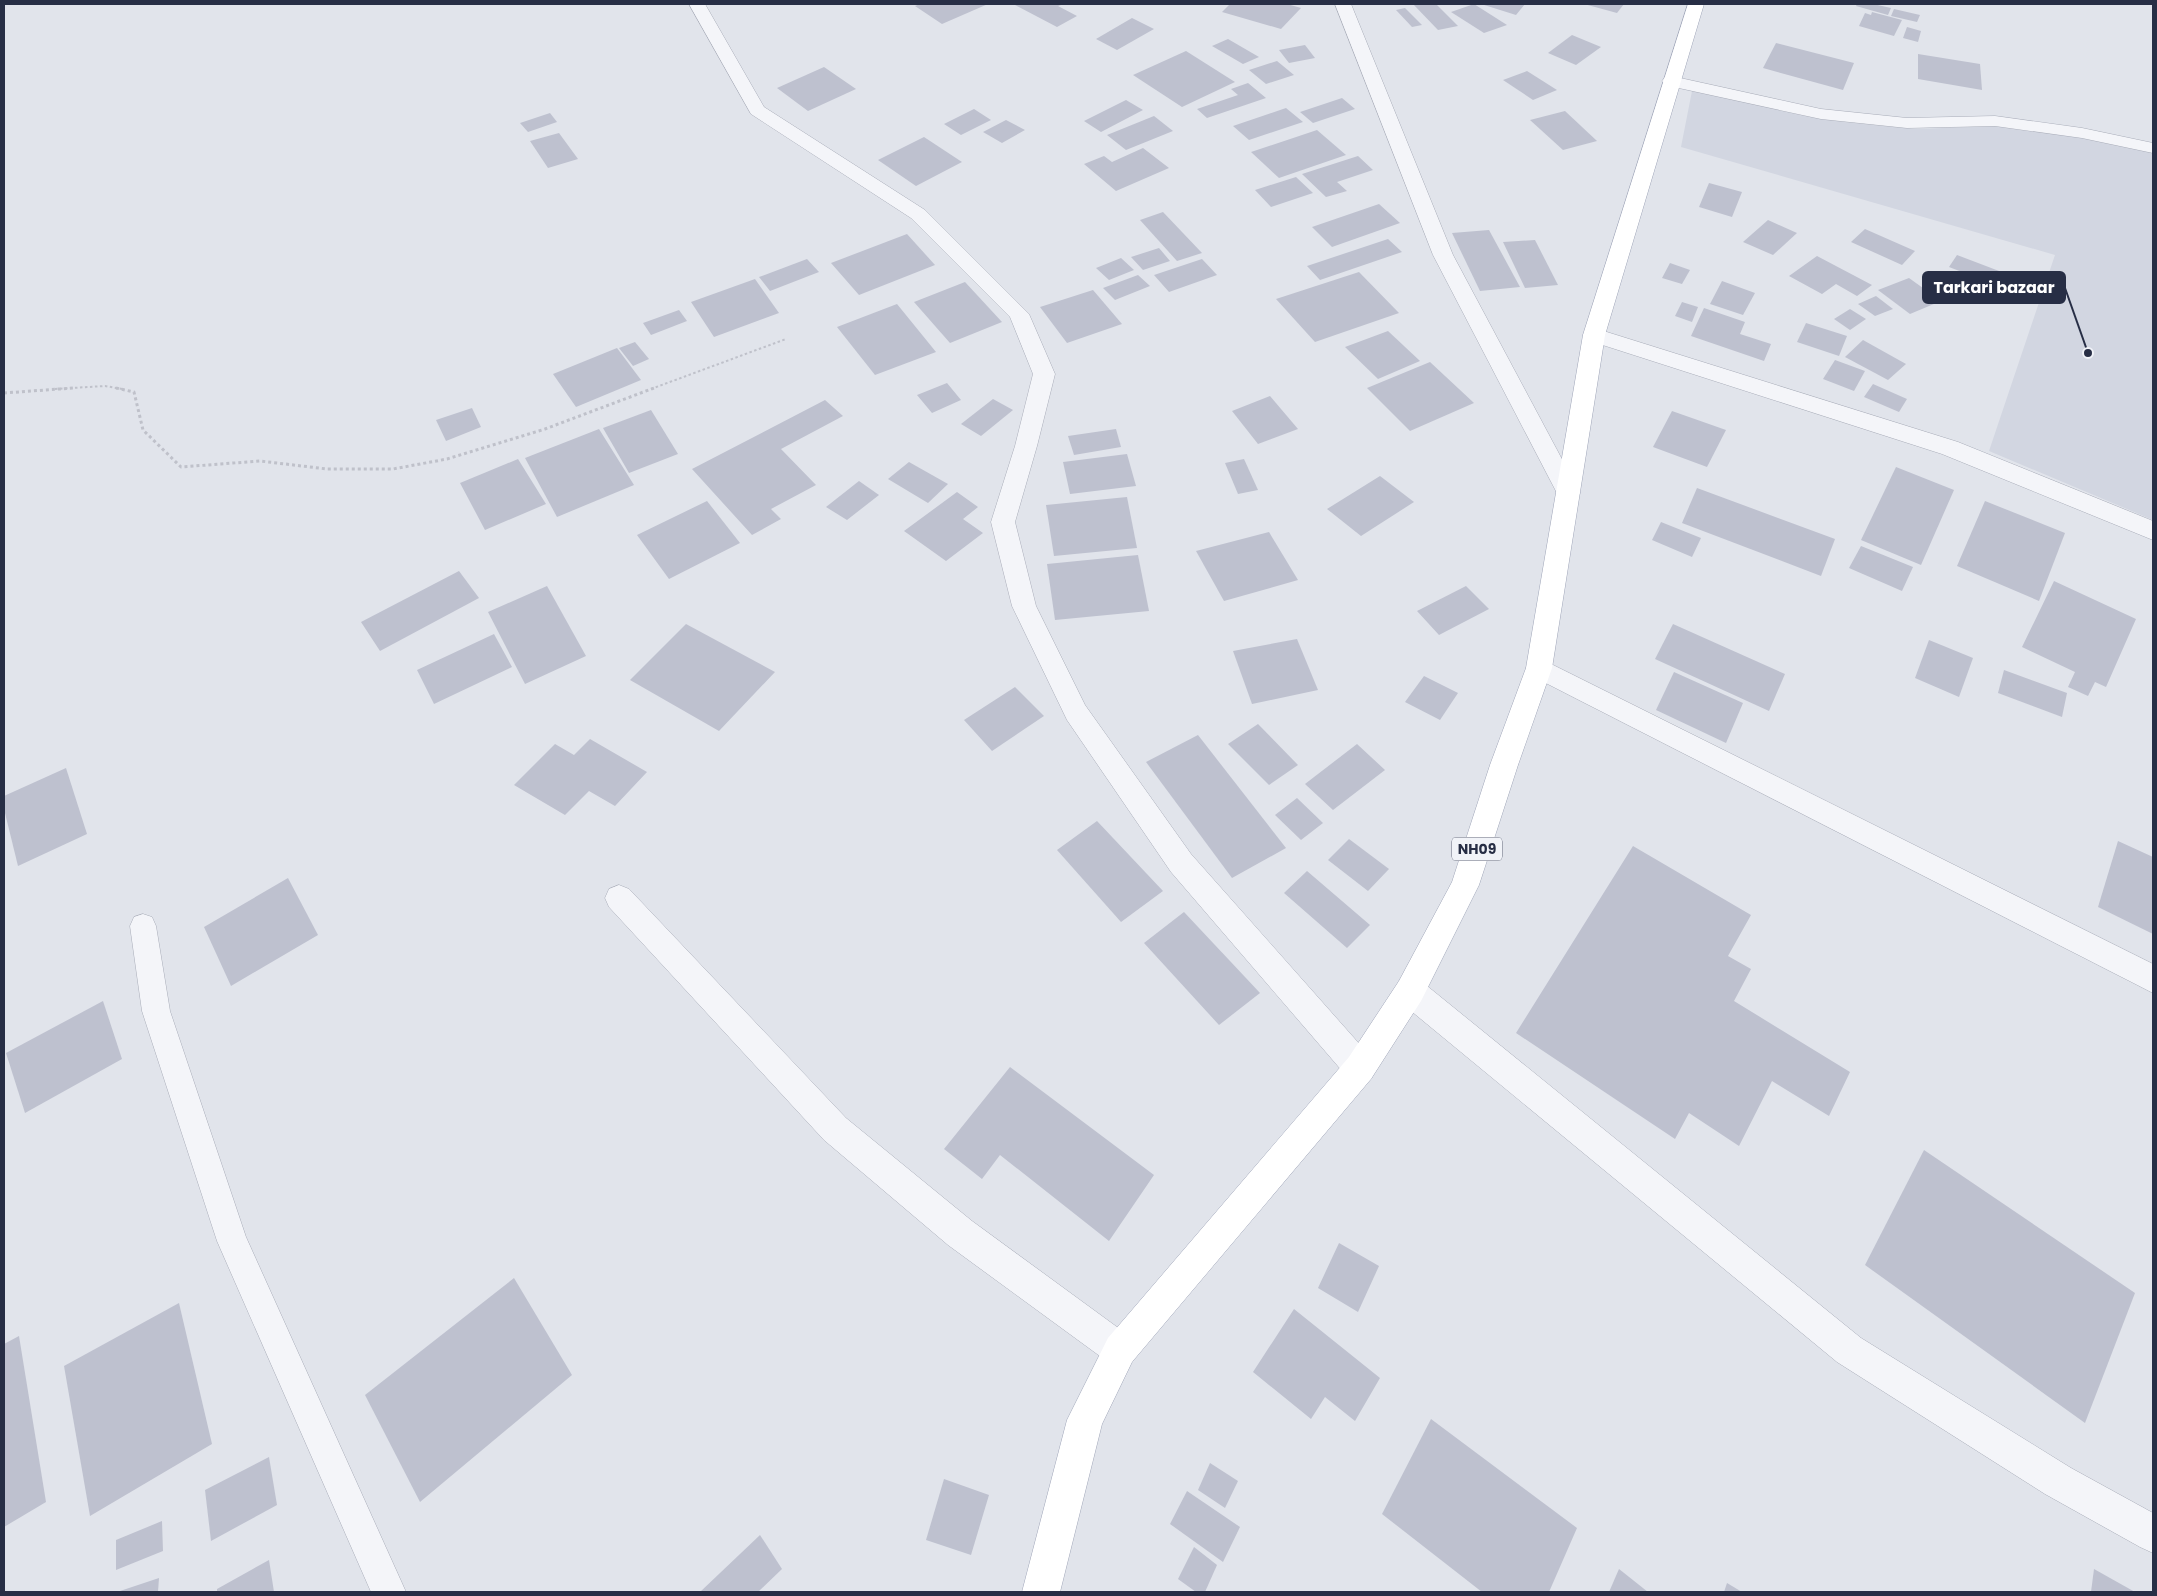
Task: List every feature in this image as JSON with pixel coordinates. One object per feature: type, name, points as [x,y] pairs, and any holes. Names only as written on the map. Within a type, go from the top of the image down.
[{"type":"main road","name":"NH09","points":[[1041,1592],[1085,1420],[1120,1350],[1360,1068],[1410,991],[1465,885],[1504,765],[1539,668],[1594,335],[1696,4]]},
{"type":"street","points":[[696,4],[757,110],[918,214],[1019,314],[1044,374],[1026,446],[1002,522],[1024,606],[1076,712],[1181,864],[1360,1068]]},
{"type":"street","points":[[1343,4],[1443,255],[1568,493]]},
{"type":"street","points":[[1671,82],[1821,114],[1907,123],[1995,122],[2082,133],[2153,148]]},
{"type":"street","points":[[1594,335],[1950,448],[2153,531]]},
{"type":"street","points":[[1539,668],[2153,979]]},
{"type":"street","points":[[619,898],[835,1129],[960,1233],[1120,1350]]},
{"type":"street","points":[[1410,991],[1849,1350],[2058,1482],[2153,1534]]},
{"type":"lane","points":[[143,926],[156,1011],[232,1241],[389,1592]]},
{"type":"path","points":[[4,393],[105,386],[134,392],[143,430],[181,467],[260,461],[327,469],[393,469],[447,460],[545,429],[786,339]]},
{"type":"shaded area","points":[[1692,91],[1844,122],[1914,129],[2000,126],[2084,137],[2153,153],[2153,520],[1989,451],[2055,255],[1681,147]]},
{"type":"building","points":[[920,4],[988,4],[942,24],[915,6]]},
{"type":"building","points":[[1013,4],[1064,4],[1058,6],[1077,16],[1057,27]]},
{"type":"building","points":[[1230,4],[1287,4],[1301,8],[1281,29],[1222,12]]},
{"type":"building","points":[[1413,4],[1436,4],[1458,26],[1438,30]]},
{"type":"building","points":[[1474,4],[1507,25],[1484,33],[1451,12]]},
{"type":"building","points":[[1481,4],[1525,4],[1516,15]]},
{"type":"building","points":[[1584,4],[1624,4],[1617,13]]},
{"type":"building","points":[[1857,4],[1873,4],[1891,8],[1888,15],[1856,6]]},
{"type":"building","points":[[1405,8],[1422,25],[1412,27],[1396,10]]},
{"type":"building","points":[[1894,9],[1920,15],[1917,22],[1891,16]]},
{"type":"building","points":[[1872,12],[1902,20],[1894,36],[1859,26],[1865,13],[1871,15]]},
{"type":"building","points":[[1132,18],[1154,29],[1117,50],[1096,39]]},
{"type":"building","points":[[1907,27],[1921,31],[1918,42],[1903,38]]},
{"type":"building","points":[[1572,35],[1601,47],[1576,65],[1548,53]]},
{"type":"building","points":[[1228,39],[1259,57],[1243,64],[1212,46]]},
{"type":"building","points":[[1776,43],[1854,63],[1843,90],[1763,68]]},
{"type":"building","points":[[1305,45],[1315,58],[1289,63],[1279,50]]},
{"type":"building","points":[[1186,51],[1235,82],[1182,107],[1133,75]]},
{"type":"building","points":[[1918,54],[1980,64],[1982,90],[1918,79]]},
{"type":"building","points":[[1277,61],[1294,75],[1266,84],[1249,70]]},
{"type":"building","points":[[824,67],[856,89],[808,111],[777,88]]},
{"type":"building","points":[[1527,71],[1557,90],[1533,100],[1503,80]]},
{"type":"building","points":[[1248,83],[1266,98],[1207,118],[1197,109],[1238,95],[1231,89]]},
{"type":"building","points":[[1342,98],[1355,109],[1313,123],[1300,112]]},
{"type":"building","points":[[1126,100],[1143,110],[1101,132],[1084,121]]},
{"type":"building","points":[[1286,108],[1303,122],[1249,140],[1233,126]]},
{"type":"building","points":[[974,109],[991,120],[961,135],[944,124]]},
{"type":"building","points":[[1565,111],[1597,141],[1563,150],[1530,120]]},
{"type":"building","points":[[550,113],[557,122],[528,132],[520,123]]},
{"type":"building","points":[[1154,116],[1173,131],[1126,150],[1107,135]]},
{"type":"building","points":[[1006,120],[1025,130],[1002,143],[983,132]]},
{"type":"building","points":[[1317,130],[1346,155],[1279,178],[1251,152]]},
{"type":"building","points":[[559,133],[578,159],[548,168],[530,141]]},
{"type":"building","points":[[924,137],[962,162],[916,186],[878,160]]},
{"type":"building","points":[[1143,148],[1169,168],[1116,191],[1084,164],[1104,156],[1112,162]]},
{"type":"building","points":[[1358,156],[1373,170],[1337,182],[1347,191],[1326,197],[1302,174]]},
{"type":"building","points":[[1296,177],[1313,193],[1271,207],[1255,190]]},
{"type":"building","points":[[1709,183],[1742,192],[1732,217],[1699,207]]},
{"type":"building","points":[[1379,204],[1400,223],[1332,247],[1312,227]]},
{"type":"building","points":[[1163,212],[1202,253],[1177,261],[1140,220]]},
{"type":"building","points":[[1768,220],[1797,233],[1773,255],[1743,242]]},
{"type":"building","points":[[1865,229],[1915,251],[1902,265],[1851,242]]},
{"type":"building","points":[[1489,230],[1520,287],[1480,291],[1452,233]]},
{"type":"building","points":[[907,234],[935,265],[859,295],[831,263]]},
{"type":"building","points":[[1388,239],[1402,252],[1320,280],[1307,266]]},
{"type":"building","points":[[1535,240],[1558,285],[1525,288],[1503,242]]},
{"type":"building","points":[[1159,248],[1170,261],[1143,270],[1131,257]]},
{"type":"building","points":[[1957,255],[2007,274],[2001,287],[1949,267]]},
{"type":"building","points":[[1817,256],[1872,285],[1857,296],[1836,284],[1822,294],[1789,276]]},
{"type":"building","points":[[1121,258],[1134,270],[1109,280],[1096,268]]},
{"type":"building","points":[[807,259],[819,272],[770,291],[759,277]]},
{"type":"building","points":[[1202,259],[1217,275],[1169,292],[1154,275]]},
{"type":"building","points":[[1670,263],[1690,270],[1682,284],[1662,278]]},
{"type":"building","points":[[1359,272],[1399,313],[1315,342],[1276,299]]},
{"type":"building","points":[[1138,275],[1150,286],[1115,300],[1103,288]]},
{"type":"building","points":[[1909,278],[1941,301],[1910,314],[1878,290]]},
{"type":"building","points":[[755,279],[779,313],[714,337],[691,302]]},
{"type":"building","points":[[1722,281],[1755,293],[1743,315],[1710,304]]},
{"type":"building","points":[[965,282],[1002,322],[950,343],[914,302]]},
{"type":"building","points":[[1093,290],[1122,324],[1067,343],[1040,307]]},
{"type":"building","points":[[1876,296],[1893,309],[1875,316],[1858,304]]},
{"type":"building","points":[[1682,302],[1698,307],[1692,322],[1675,316]]},
{"type":"building","points":[[897,304],[936,352],[875,375],[837,327]]},
{"type":"building","points":[[1704,308],[1745,322],[1740,334],[1771,344],[1764,361],[1691,336]]},
{"type":"building","points":[[1850,309],[1866,319],[1850,330],[1834,319]]},
{"type":"building","points":[[679,310],[687,321],[651,335],[643,323]]},
{"type":"building","points":[[1806,323],[1847,336],[1839,356],[1797,342]]},
{"type":"building","points":[[1388,331],[1420,361],[1378,379],[1345,347]]},
{"type":"building","points":[[1863,340],[1906,364],[1888,380],[1845,357]]},
{"type":"building","points":[[635,342],[649,359],[633,366],[619,348]]},
{"type":"building","points":[[617,348],[641,380],[576,407],[553,374]]},
{"type":"building","points":[[1835,360],[1865,371],[1854,391],[1823,379]]},
{"type":"building","points":[[1430,362],[1474,403],[1410,431],[1367,388]]},
{"type":"building","points":[[947,383],[961,400],[932,413],[917,395]]},
{"type":"building","points":[[1873,384],[1907,399],[1899,412],[1864,397]]},
{"type":"building","points":[[1270,396],[1298,429],[1258,444],[1232,411]]},
{"type":"building","points":[[993,399],[1013,410],[981,436],[961,424]]},
{"type":"building","points":[[825,400],[843,416],[781,449],[816,485],[771,509],[781,519],[752,535],[692,469]]},
{"type":"building","points":[[472,408],[481,427],[446,441],[436,420]]},
{"type":"building","points":[[651,410],[678,454],[629,473],[603,428]]},
{"type":"building","points":[[1672,411],[1726,430],[1707,467],[1653,447]]},
{"type":"building","points":[[599,429],[634,485],[557,517],[525,458]]},
{"type":"building","points":[[1116,429],[1121,447],[1074,455],[1068,436]]},
{"type":"building","points":[[1127,454],[1136,486],[1070,494],[1063,462]]},
{"type":"building","points":[[518,459],[546,504],[485,530],[460,483]]},
{"type":"building","points":[[1244,459],[1258,490],[1238,494],[1225,463]]},
{"type":"building","points":[[909,462],[948,484],[928,503],[888,479]]},
{"type":"building","points":[[1896,467],[1954,490],[1921,565],[1861,540]]},
{"type":"building","points":[[1380,476],[1414,502],[1361,536],[1327,509]]},
{"type":"building","points":[[859,481],[879,495],[847,520],[826,507]]},
{"type":"building","points":[[1697,488],[1835,539],[1821,576],[1682,523]]},
{"type":"building","points":[[957,492],[978,507],[963,519],[983,533],[946,561],[904,531]]},
{"type":"building","points":[[1127,497],[1137,548],[1054,556],[1046,505]]},
{"type":"building","points":[[707,501],[740,543],[669,579],[637,535]]},
{"type":"building","points":[[1985,501],[2065,533],[2039,601],[1957,566]]},
{"type":"building","points":[[1661,522],[1701,538],[1692,557],[1652,540]]},
{"type":"building","points":[[1269,532],[1298,580],[1224,601],[1196,551]]},
{"type":"building","points":[[1861,546],[1913,567],[1902,591],[1849,568]]},
{"type":"building","points":[[1138,555],[1149,611],[1055,620],[1047,564]]},
{"type":"building","points":[[459,571],[479,598],[380,651],[361,622]]},
{"type":"building","points":[[2054,581],[2136,619],[2106,687],[2095,682],[2088,696],[2068,687],[2075,672],[2022,647]]},
{"type":"building","points":[[547,586],[586,656],[525,684],[488,612]]},
{"type":"building","points":[[1466,586],[1489,609],[1439,635],[1417,611]]},
{"type":"building","points":[[686,624],[775,672],[719,731],[630,680]]},
{"type":"building","points":[[1673,624],[1785,674],[1769,711],[1655,659]]},
{"type":"building","points":[[494,634],[512,667],[434,704],[417,670]]},
{"type":"building","points":[[1297,639],[1318,690],[1252,704],[1233,651]]},
{"type":"building","points":[[1929,640],[1973,658],[1959,697],[1915,678]]},
{"type":"building","points":[[2004,670],[2067,693],[2062,717],[1998,693]]},
{"type":"building","points":[[1674,672],[1743,703],[1726,743],[1656,710]]},
{"type":"building","points":[[1424,676],[1458,693],[1440,720],[1405,702]]},
{"type":"building","points":[[1015,687],[1044,716],[992,751],[964,720]]},
{"type":"building","points":[[1258,724],[1298,765],[1269,785],[1228,744]]},
{"type":"building","points":[[1198,735],[1286,848],[1232,878],[1146,762]]},
{"type":"building","points":[[590,739],[647,772],[615,806],[589,791],[565,815],[514,785],[555,744],[574,755]]},
{"type":"building","points":[[1357,744],[1385,770],[1333,810],[1305,784]]},
{"type":"building","points":[[66,768],[87,834],[18,866],[4,809],[4,796]]},
{"type":"building","points":[[1297,798],[1323,823],[1301,840],[1275,815]]},
{"type":"building","points":[[1097,821],[1163,891],[1121,922],[1057,850]]},
{"type":"building","points":[[1349,839],[1389,869],[1368,891],[1328,860]]},
{"type":"building","points":[[2118,841],[2153,857],[2153,934],[2098,907]]},
{"type":"building","points":[[1633,846],[1751,915],[1728,956],[1751,969],[1734,1001],[1850,1072],[1829,1116],[1772,1081],[1739,1146],[1689,1113],[1675,1139],[1516,1033]]},
{"type":"building","points":[[1307,871],[1370,925],[1347,948],[1284,893]]},
{"type":"building","points":[[288,878],[318,935],[231,986],[204,927]]},
{"type":"building","points":[[1184,912],[1260,993],[1219,1025],[1144,943]]},
{"type":"building","points":[[103,1001],[122,1059],[25,1113],[6,1053]]},
{"type":"building","points":[[1010,1067],[1154,1175],[1109,1241],[1000,1155],[982,1179],[944,1149]]},
{"type":"building","points":[[1924,1150],[2135,1293],[2085,1423],[1865,1265]]},
{"type":"building","points":[[1339,1243],[1379,1266],[1358,1312],[1318,1288]]},
{"type":"building","points":[[514,1278],[572,1375],[420,1502],[365,1395]]},
{"type":"building","points":[[179,1303],[212,1444],[90,1516],[64,1366]]},
{"type":"building","points":[[1294,1309],[1380,1378],[1355,1421],[1325,1397],[1311,1419],[1253,1372]]},
{"type":"building","points":[[19,1336],[46,1502],[4,1527],[4,1344]]},
{"type":"building","points":[[1431,1419],[1577,1528],[1549,1592],[1482,1592],[1382,1514]]},
{"type":"building","points":[[269,1457],[277,1505],[211,1541],[205,1490]]},
{"type":"building","points":[[1210,1463],[1238,1481],[1225,1508],[1198,1490]]},
{"type":"building","points":[[944,1479],[989,1495],[971,1555],[926,1540]]},
{"type":"building","points":[[1187,1491],[1240,1527],[1223,1562],[1170,1524]]},
{"type":"building","points":[[162,1521],[163,1551],[116,1570],[116,1540]]},
{"type":"building","points":[[760,1535],[782,1569],[758,1592],[700,1592]]},
{"type":"building","points":[[1194,1547],[1217,1565],[1205,1592],[1196,1592],[1178,1579]]},
{"type":"building","points":[[269,1560],[274,1592],[217,1592],[217,1589]]},
{"type":"building","points":[[1619,1569],[1648,1592],[1609,1592]]},
{"type":"building","points":[[2094,1569],[2135,1592],[2091,1592]]},
{"type":"building","points":[[159,1578],[158,1592],[117,1592]]},
{"type":"building","points":[[1727,1583],[1742,1592],[1724,1592]]},
{"type":"place","name":"Tarkari bazaar","points":[[2088,353]]}]
